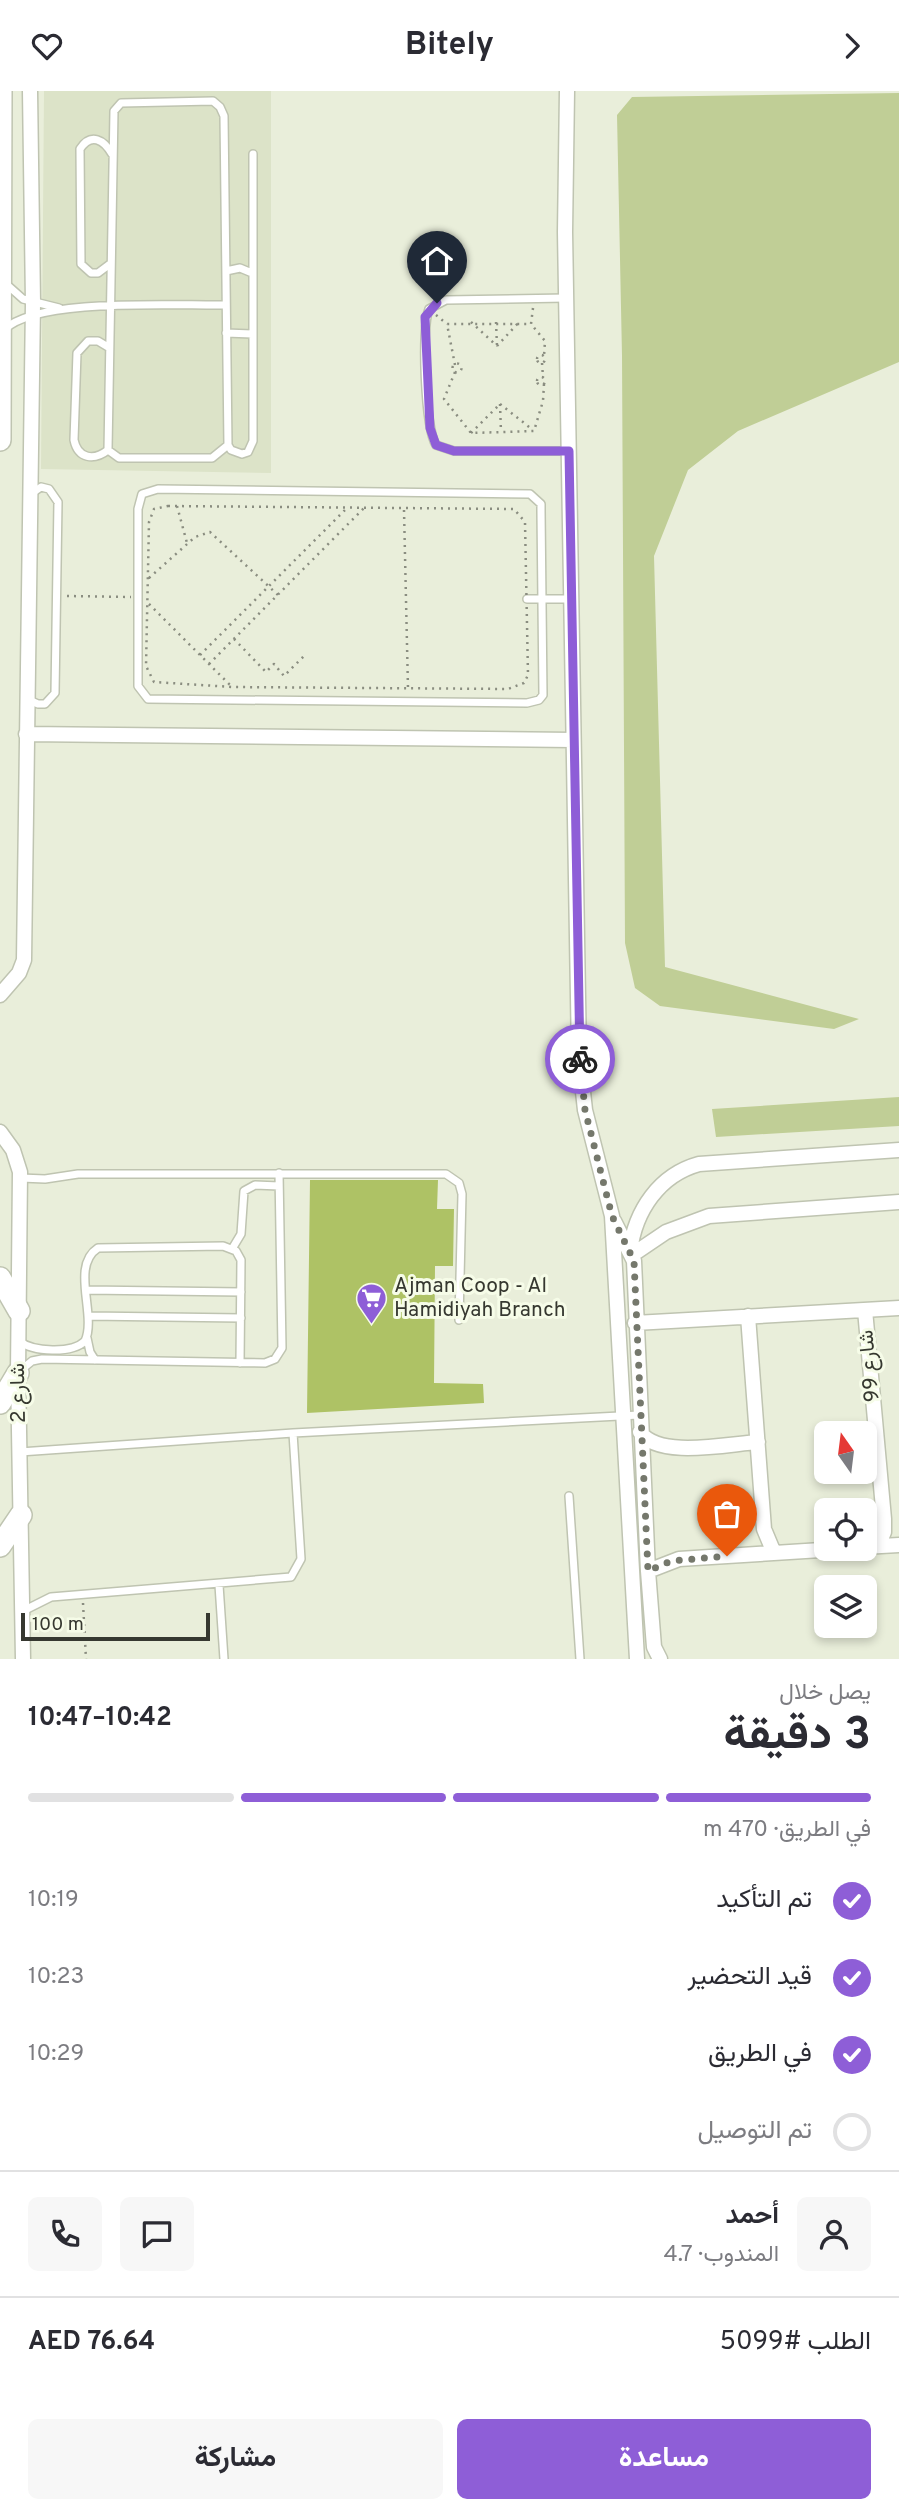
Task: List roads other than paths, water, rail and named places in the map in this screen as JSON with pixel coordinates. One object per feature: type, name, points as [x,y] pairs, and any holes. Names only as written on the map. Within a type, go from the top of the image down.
[{"type":"street","points":[[0,440],[1,91]]},
{"type":"street","points":[[0,995],[19,973],[24,960],[33,308],[30,91]]},
{"type":"street","points":[[567,91],[566,298],[581,1083],[612,1216],[637,1659]]},
{"type":"street","points":[[26,734],[573,740]]},
{"type":"street","name":"شارع 2","points":[[0,1132],[17,1158],[20,1178],[18,1373],[23,1659]]},
{"type":"street","points":[[657,1653],[648,1571],[631,1253],[634,1229],[643,1207],[674,1174],[699,1164],[899,1150]]},
{"type":"street","points":[[631,1253],[666,1232],[709,1216],[899,1202]]},
{"type":"street","points":[[612,1216],[643,1207]]},
{"type":"street","points":[[612,1216],[631,1253]]},
{"type":"street","points":[[0,1278],[19,1311]]},
{"type":"street","points":[[635,1323],[899,1308]]},
{"type":"street","name":"شارع 99","points":[[865,1310],[884,1518],[884,1532],[877,1540]]},
{"type":"street","points":[[748,1316],[764,1529],[774,1553]]},
{"type":"street","points":[[0,1403],[18,1373]]},
{"type":"street","points":[[640,1432],[649,1442],[666,1448],[758,1443]]},
{"type":"street","points":[[0,1546],[21,1515]]},
{"type":"street","points":[[877,1546],[899,1545]]},
{"type":"street","points":[[648,1571],[679,1559],[814,1550]]},
{"type":"lane","points":[[121,103],[217,103],[224,116],[228,445],[220,455],[204,459],[127,459],[112,455],[108,450],[110,264],[114,111],[121,103]]},
{"type":"lane","points":[[110,264],[91,273],[81,264],[80,149],[89,140],[96,139],[107,145],[112,155]]},
{"type":"lane","points":[[228,445],[236,453],[242,454],[251,447],[253,154]]},
{"type":"lane","points":[[226,271],[240,268],[252,273]]},
{"type":"lane","points":[[1,277],[14,293],[33,308]]},
{"type":"lane","points":[[566,298],[446,300],[429,309],[425,327],[431,437],[436,445],[454,451],[569,451]]},
{"type":"lane","points":[[0,335],[33,308],[226,305]]},
{"type":"lane","points":[[226,333],[239,336],[252,334]]},
{"type":"lane","points":[[108,347],[98,341],[88,341],[77,353],[74,440],[78,451],[87,457],[98,457],[108,450]]},
{"type":"lane","points":[[26,696],[31,702],[45,703],[55,693],[57,596],[58,502],[55,494],[41,487],[29,496]]},
{"type":"lane","points":[[158,489],[530,495],[541,504],[541,599],[543,695],[539,700],[527,703],[148,699],[138,686],[138,501],[142,494],[158,489]]},
{"type":"lane","points":[[527,599],[571,599]]},
{"type":"lane","points":[[18,1373],[27,1363],[37,1359],[270,1362],[282,1348],[279,1173]]},
{"type":"lane","points":[[20,1178],[78,1174],[441,1173],[455,1179],[462,1194],[459,1320]]},
{"type":"lane","points":[[232,1249],[241,1234],[244,1191],[255,1185],[279,1186]]},
{"type":"lane","points":[[96,1360],[89,1352],[87,1337],[88,1258],[102,1246],[232,1249],[241,1260],[240,1363]]},
{"type":"lane","points":[[87,1290],[241,1292]]},
{"type":"lane","points":[[88,1316],[241,1318]]},
{"type":"lane","points":[[19,1341],[33,1349],[73,1349],[82,1345],[87,1337]]},
{"type":"lane","points":[[20,1452],[293,1433],[639,1415]]},
{"type":"lane","points":[[23,1611],[44,1599],[284,1580],[300,1566],[293,1433]]},
{"type":"lane","points":[[569,1496],[580,1659]]},
{"type":"lane","points":[[219,1585],[223,1659]]},
{"type":"place","name":"Ajman Coop - Al Hamidiyah Branch","points":[[371,1325]]}]
